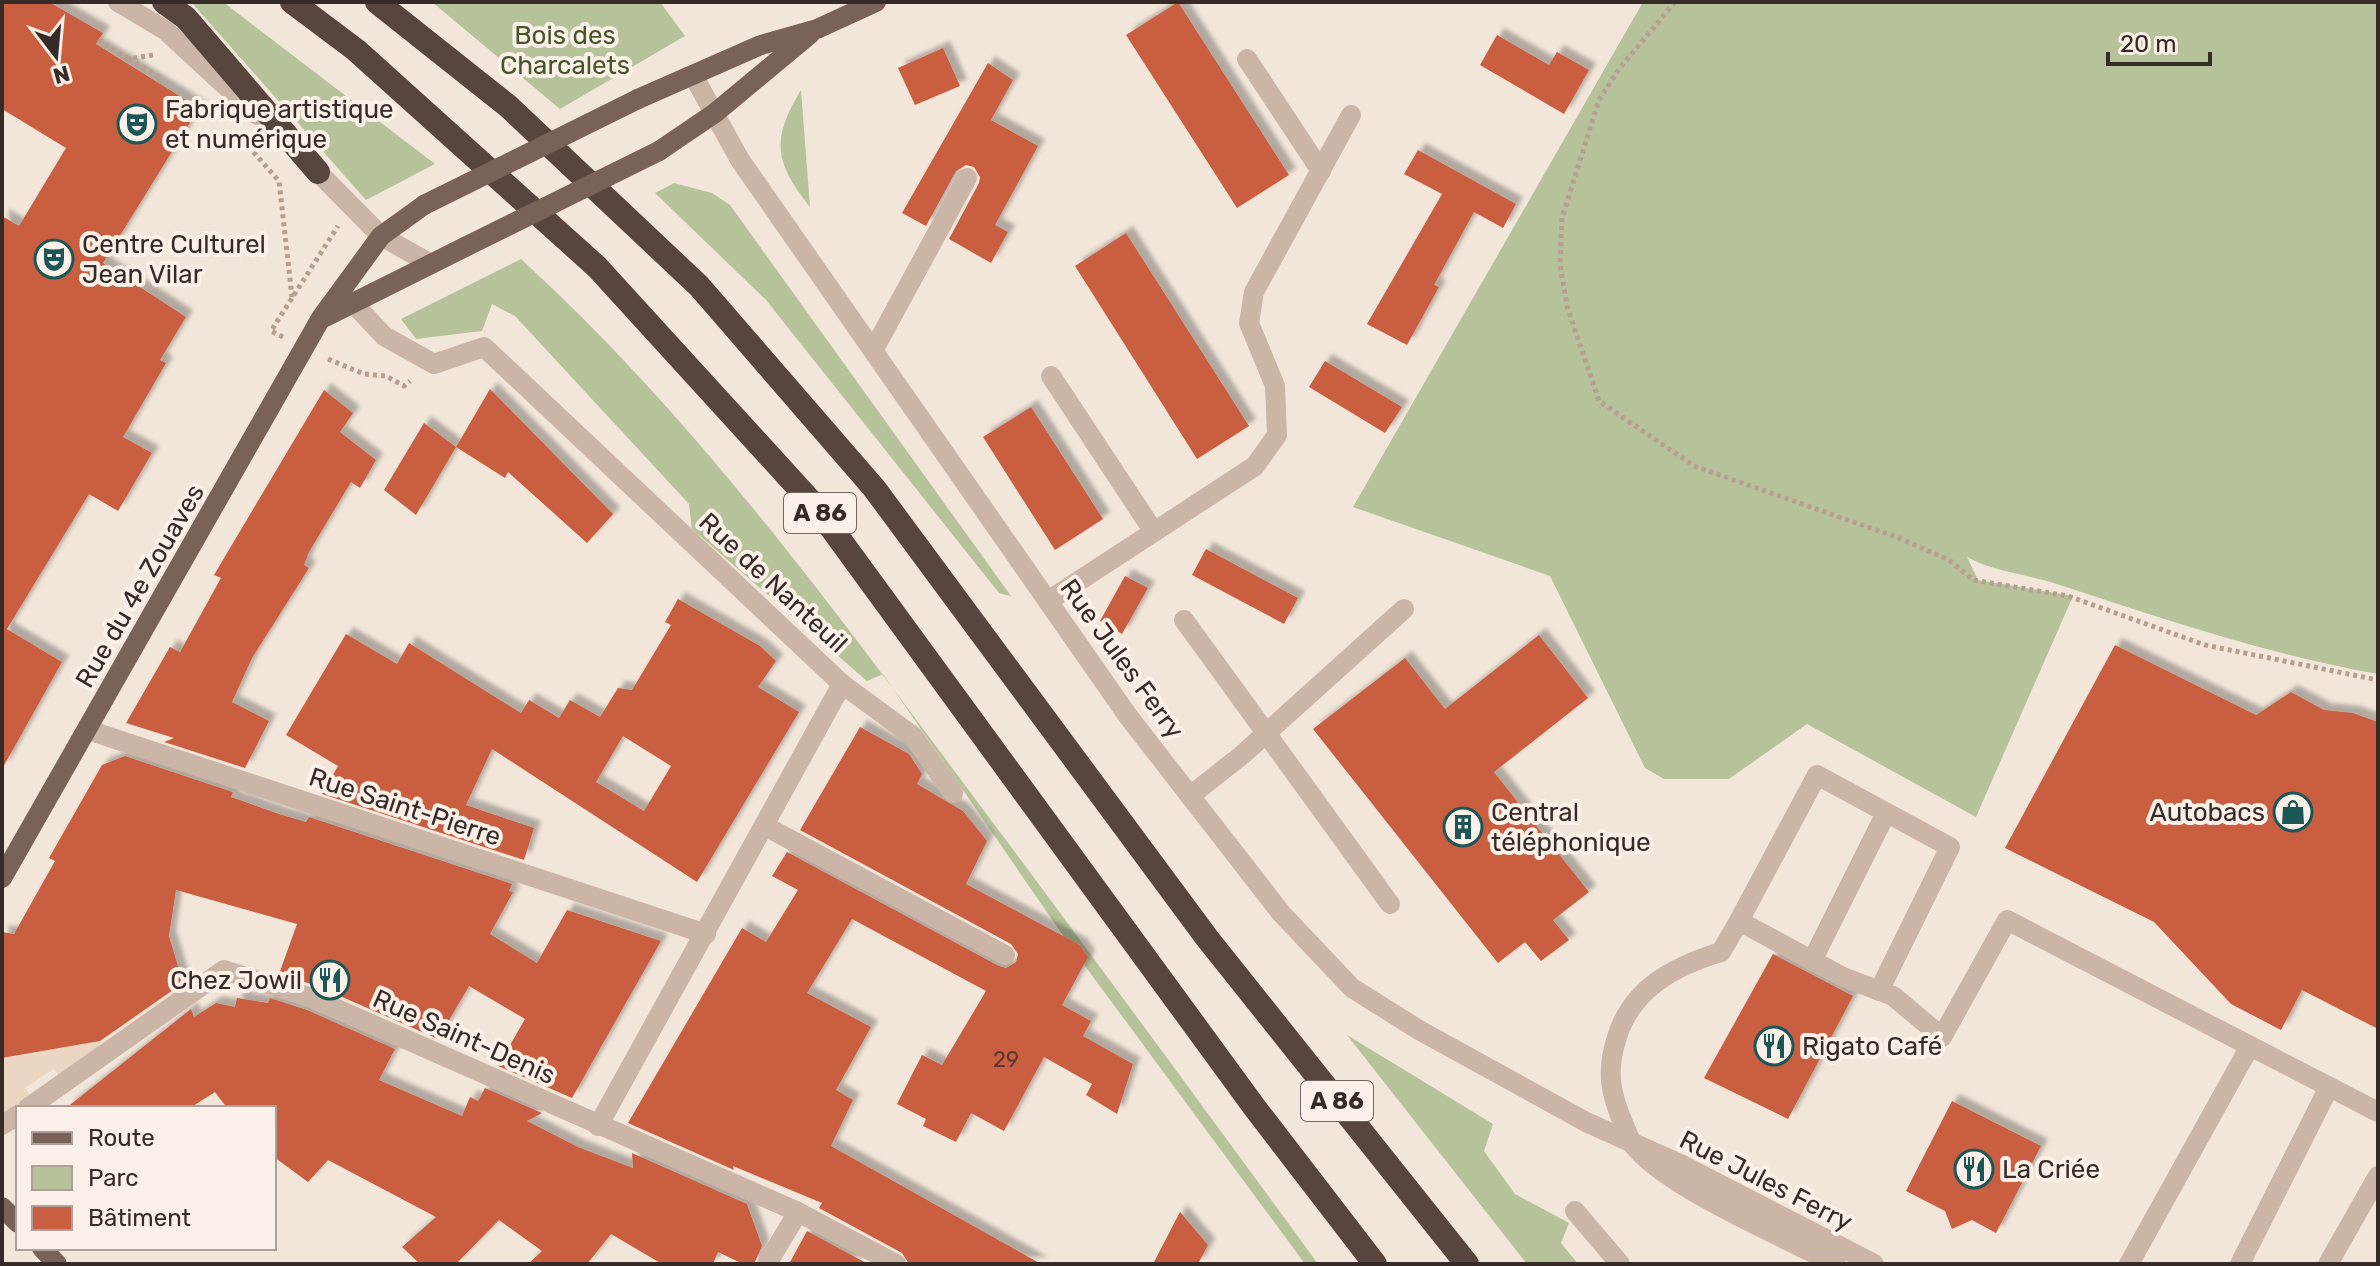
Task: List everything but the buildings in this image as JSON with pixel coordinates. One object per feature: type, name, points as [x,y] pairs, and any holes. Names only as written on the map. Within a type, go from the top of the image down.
[{"type":"highway","points":[[164,2],[186,18],[318,172]]},
{"type":"highway","name":"A 86","points":[[292,2],[356,50],[597,267],[816,507],[1255,1108],[1375,1264]]},
{"type":"highway","name":"A 86","points":[[377,2],[508,106],[699,286],[864,476],[1207,938],[1467,1264]]},
{"type":"main road","name":"Rue du 4e Zouaves","points":[[2,878],[321,318],[381,236],[424,205],[638,99],[761,45],[817,29],[876,2]]},
{"type":"main road","name":"Rue du 4e Zouaves","points":[[321,318],[659,151],[715,113],[817,29]]},
{"type":"street","points":[[118,2],[165,30],[318,172],[381,236],[431,264]]},
{"type":"street","points":[[1247,59],[1321,171]]},
{"type":"street","name":"Rue Jules Ferry","points":[[693,75],[740,160],[1128,716],[1281,913],[1352,988],[1419,1030],[1634,1146],[1682,1165],[1874,1264]]},
{"type":"street","points":[[1048,601],[1255,466],[1277,435],[1275,386],[1249,323],[1254,292],[1351,115]]},
{"type":"street","points":[[873,351],[967,178]]},
{"type":"street","points":[[353,303],[384,336],[434,364]]},
{"type":"street","name":"Rue de Nanteuil","points":[[434,364],[484,347],[842,684],[598,1126]]},
{"type":"street","points":[[1051,376],[1154,532]]},
{"type":"street","points":[[1190,796],[1404,609]]},
{"type":"street","points":[[1184,620],[1252,709],[1264,734],[1390,904]]},
{"type":"street","points":[[842,684],[913,736],[953,793]]},
{"type":"street","name":"Rue Saint-Pierre","points":[[88,730],[706,934]]},
{"type":"street","points":[[1634,1146],[1613,1100],[1609,1079],[1610,1059],[1621,1025],[1647,987],[1694,960],[1721,952],[1817,775],[1950,847],[1879,991]]},
{"type":"street","points":[[1812,961],[1886,813]]},
{"type":"street","points":[[765,826],[1005,955]]},
{"type":"street","points":[[1739,921],[1812,961],[1893,996],[1942,1037],[2007,920],[2378,1112]]},
{"type":"street","name":"Rue Saint-Denis","points":[[31,1106],[224,970],[312,998],[798,1212],[896,1264]]},
{"type":"street","points":[[2129,1264],[2250,1046]]},
{"type":"street","points":[[2240,1264],[2329,1087]]},
{"type":"street","name":"Rue Jules Ferry","points":[[1634,1146],[1674,1180],[1836,1264]]},
{"type":"street","points":[[2328,1264],[2378,1176]]},
{"type":"street","points":[[1575,1211],[1620,1264]]},
{"type":"street","points":[[767,1264],[798,1212]]},
{"type":"path","points":[[1675,2],[1619,69],[1599,100],[1562,218],[1560,264],[1567,306],[1599,401],[1694,466],[1899,538],[1949,560],[1973,580],[2068,596],[2205,645],[2378,680]]},
{"type":"path","points":[[98,40],[161,78],[158,83]]},
{"type":"path","points":[[129,59],[157,54]]},
{"type":"path","points":[[237,133],[279,181],[292,297]]},
{"type":"path","points":[[353,209],[333,230],[271,331],[304,349],[364,374],[386,376],[404,386],[434,364]]},
{"type":"green space","points":[[191,2],[223,2],[435,164],[366,200]]},
{"type":"green space","name":"Bois des Charcalets","points":[[432,2],[660,2],[685,36],[560,109]]},
{"type":"green space","points":[[1643,2],[2378,2],[2378,674],[2297,657],[2218,635],[2048,581],[1990,567],[1967,557],[1978,580],[2073,596],[1976,817],[1807,724],[1729,779],[1664,779],[1645,768],[1550,576],[1353,507]]},
{"type":"green space","points":[[801,90],[810,207],[789,177],[781,150],[785,123]]},
{"type":"green space","points":[[674,183],[712,193],[730,205],[1011,596],[999,593],[766,300],[655,193]]},
{"type":"green space","points":[[521,259],[639,376],[694,438],[882,674],[867,681],[692,529],[689,504],[515,316],[492,304],[482,331],[416,339],[401,319]]},
{"type":"green space","points":[[893,688],[1318,1264],[1305,1264],[1071,947]]},
{"type":"green space","points":[[1347,1035],[1493,1124],[1484,1151],[1515,1194],[1569,1223],[1561,1243],[1578,1264],[1527,1264]]},
{"type":"shaded area","points":[[103,1031],[99,1049],[60,1076],[54,1069],[25,1088],[31,1096],[2,1116],[2,1059],[83,1044]]},
{"type":"place","name":"Fabrique artistique et numérique","points":[[137,124]]},
{"type":"place","name":"Centre Culturel Jean Vilar","points":[[54,259]]},
{"type":"place","name":"Autobacs","points":[[2293,812]]},
{"type":"place","name":"Central téléphonique","points":[[1463,827]]},
{"type":"place","name":"Chez Jowil","points":[[330,980]]},
{"type":"place","name":"Rigato Café","points":[[1774,1046]]},
{"type":"place","name":"La Criée","points":[[1974,1169]]}]
